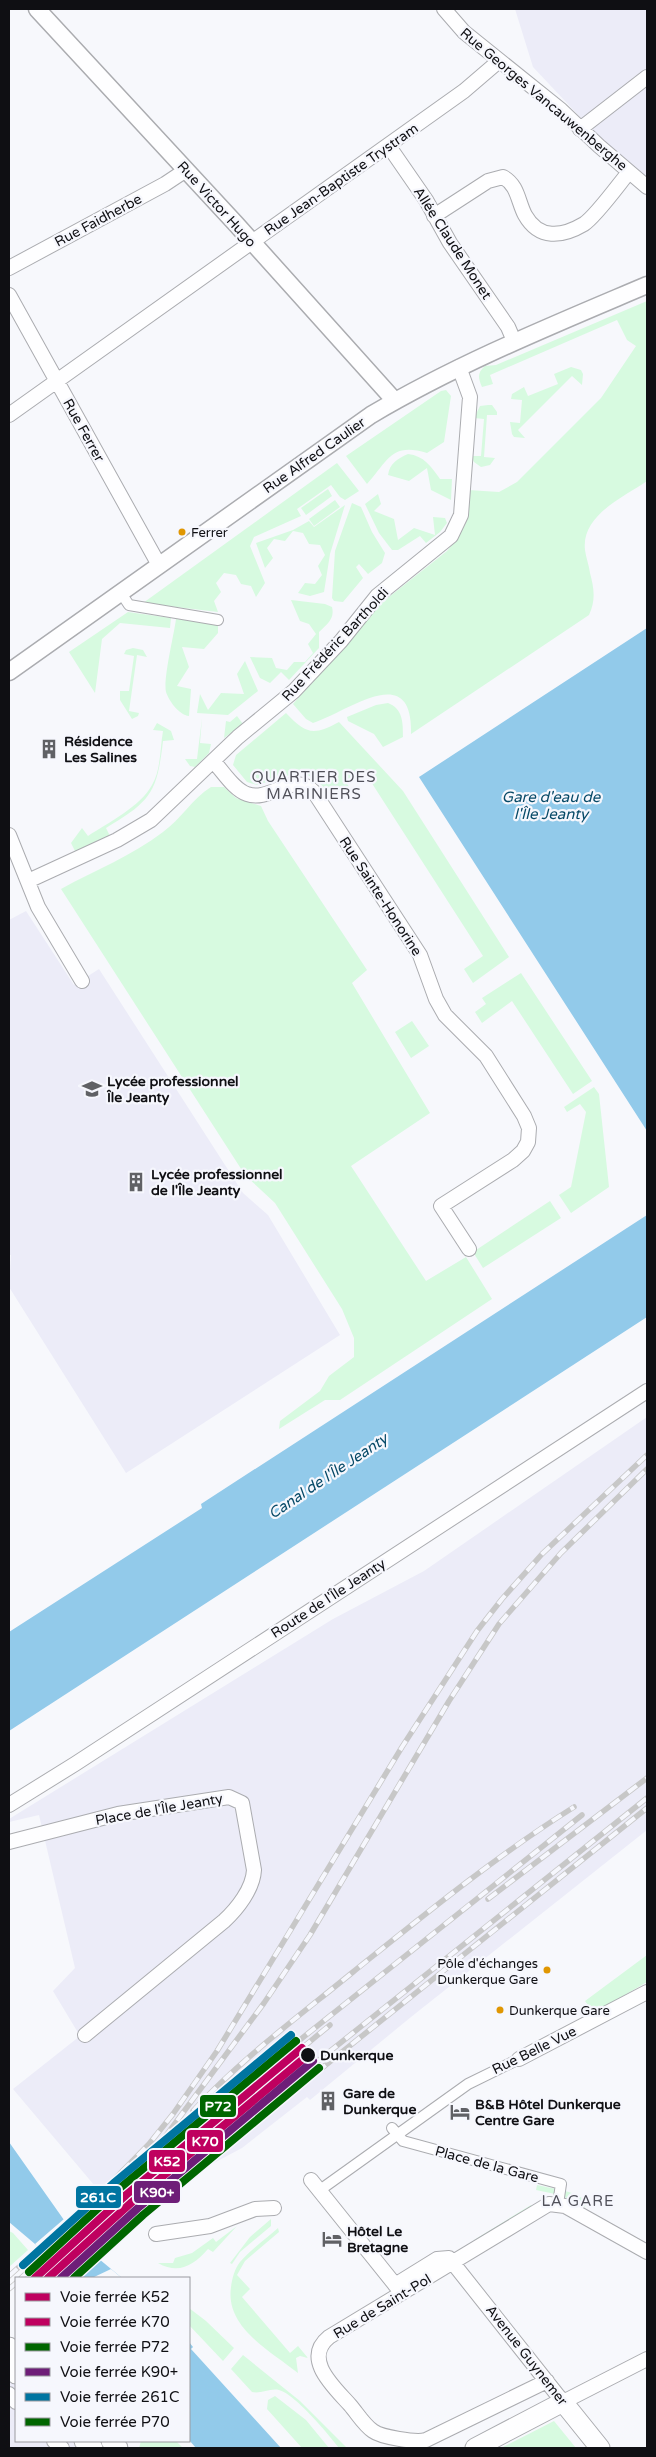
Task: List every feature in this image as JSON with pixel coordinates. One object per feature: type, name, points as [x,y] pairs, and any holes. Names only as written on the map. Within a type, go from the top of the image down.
[{"type":"main road","points":[[475,2448],[563,2402]]},
{"type":"main road","name":"Avenue Guynemer","points":[[563,2402],[600,2448]]},
{"type":"street","name":"Rue Victor Hugo","points":[[37,9],[252,242],[395,401]]},
{"type":"street","name":"Rue Georges Vancauwenberghe","points":[[444,9],[464,32],[647,187]]},
{"type":"street","name":"Rue Jean-Baptiste Trystram","points":[[9,415],[470,86],[499,61]]},
{"type":"street","points":[[580,129],[647,77]]},
{"type":"street","name":"Allée Claude Monet","points":[[388,145],[450,243],[508,327],[514,341]]},
{"type":"street","name":"Rue Faidherbe","points":[[9,268],[165,184],[186,170]]},
{"type":"street","points":[[434,216],[488,182],[503,177],[514,187],[530,223],[544,234],[557,234],[585,223],[629,172]]},
{"type":"street","name":"Rue Alfred Caulier","points":[[9,672],[341,435],[395,401],[459,367],[514,341],[647,285]]},
{"type":"street","name":"Rue Ferrer","points":[[9,295],[159,565]]},
{"type":"street","name":"Rue Frédéric Bartholdi","points":[[28,881],[133,832],[160,812],[213,761],[294,691],[341,640],[376,596],[444,543],[454,532],[461,515],[470,397],[459,367]]},
{"type":"street","points":[[121,593],[129,605],[218,620]]},
{"type":"street","name":"Rue Sainte-Honorine","points":[[213,761],[246,794],[265,794],[295,784],[305,785],[314,792],[420,955],[436,999],[445,1015],[486,1056],[524,1116],[529,1135],[523,1151],[513,1160],[441,1206],[469,1249]]},
{"type":"street","points":[[9,837],[42,915],[82,981]]},
{"type":"street","name":"Route de l'Île Jeanty","points":[[9,1805],[75,1764],[647,1391]]},
{"type":"street","name":"Place de l'Île Jeanty","points":[[9,1842],[136,1811],[229,1797],[242,1803],[254,1870],[252,1881],[238,1905],[224,1922],[85,2035]]},
{"type":"street","name":"Rue Belle Vue","points":[[394,2131],[424,2114],[468,2084],[647,1992]]},
{"type":"street","points":[[394,2131],[315,2185],[398,2289]]},
{"type":"street","name":"Place de la Gare","points":[[394,2131],[403,2141],[561,2184],[558,2204]]},
{"type":"street","points":[[453,2262],[543,2207],[558,2204],[647,2252]]},
{"type":"street","points":[[156,2234],[204,2227],[255,2209],[274,2208]]},
{"type":"street","name":"Rue de Saint-Pol","points":[[453,2262],[398,2289],[329,2338],[322,2344],[318,2355],[323,2373],[373,2431],[417,2441],[426,2440],[547,2381]]},
{"type":"street","name":"Avenue Guynemer","points":[[453,2262],[563,2402]]},
{"type":"street","points":[[563,2402],[647,2359]]},
{"type":"shaded area","points":[[515,9],[647,9],[647,188],[533,67]]},
{"type":"shaded area","name":"Lycée professionnel Île Jeanty","points":[[26,911],[74,985],[99,969],[243,1193],[268,1215],[340,1335],[126,1473],[9,1287],[11,1255],[9,1255],[9,920]]},
{"type":"shaded area","points":[[647,1417],[647,1830],[411,2017],[310,2100],[307,2097],[242,2148],[146,2199],[127,2224],[13,2089],[80,2036],[53,1991],[75,1968],[39,1815],[9,1822],[9,1819],[333,1619],[424,1571]]},
{"type":"shaded area","points":[[9,2377],[15,2384],[15,2442],[72,2442],[79,2448],[9,2448]]},
{"type":"green space","points":[[647,301],[647,481],[606,508],[590,527],[586,538],[585,550],[594,594],[589,615],[411,734],[409,712],[401,699],[390,695],[376,696],[313,723],[306,719],[293,704],[375,608],[447,551],[459,536],[466,523],[468,490],[499,492],[517,482],[601,398],[636,346],[627,340],[617,320],[490,375],[493,384],[482,387],[479,376],[482,369],[485,366],[496,365]]},
{"type":"green space","points":[[571,367],[581,370],[583,374],[582,385],[572,376],[518,430],[525,438],[514,437],[510,422],[520,423],[522,400],[511,399],[512,394],[524,387],[528,396],[558,384],[554,374]]},
{"type":"green space","points":[[446,390],[451,396],[444,442],[427,453],[415,450],[398,452],[386,461],[367,484],[346,456],[441,391]]},
{"type":"green space","points":[[492,405],[497,415],[487,415],[484,457],[495,458],[490,465],[481,467],[474,462],[471,456],[481,456],[484,419],[474,418],[480,406]]},
{"type":"green space","points":[[408,454],[423,459],[440,479],[452,479],[451,500],[431,490],[427,468],[409,481],[388,475],[390,467]]},
{"type":"green space","points":[[337,463],[359,491],[345,500],[340,497],[331,485],[297,509],[301,516],[254,537],[250,546],[265,583],[256,597],[251,586],[241,584],[236,575],[224,573],[216,583],[221,592],[214,601],[218,612],[143,603]]},
{"type":"green space","points":[[328,489],[332,496],[306,515],[301,508]]},
{"type":"green space","points":[[378,494],[381,504],[374,511],[394,519],[398,540],[414,528],[435,535],[433,517],[445,518],[447,523],[440,532],[426,543],[420,536],[398,550],[392,550],[379,533],[365,504]]},
{"type":"green space","points":[[335,500],[340,507],[314,526],[309,519]]},
{"type":"green space","points":[[352,503],[361,507],[372,532],[385,553],[382,563],[368,574],[359,564],[356,567],[363,578],[343,602],[334,601],[332,598],[335,551]]},
{"type":"green space","points":[[345,505],[330,554],[324,592],[310,596],[298,593],[305,583],[315,584],[322,575],[318,566],[325,555],[320,545],[309,544],[303,533],[293,531],[285,541],[274,539],[267,548],[273,558],[265,568],[256,543],[293,530],[309,521],[314,527]]},
{"type":"green space","points":[[291,600],[325,604],[332,607],[332,615],[330,621],[319,632],[319,648],[289,680],[281,672],[270,683],[260,678],[250,657],[272,658],[276,668],[287,670],[294,662],[305,662],[313,653],[308,644],[316,634],[309,624],[300,621]]},
{"type":"green space","points":[[128,612],[171,618],[170,628],[120,623],[102,639],[95,693],[69,652]]},
{"type":"green space","points":[[176,619],[218,624],[218,633],[204,649],[182,647],[189,667],[177,686],[191,689],[189,716],[175,707],[169,699],[165,686]]},
{"type":"green space","points":[[133,648],[143,650],[147,657],[137,655],[129,711],[139,713],[138,716],[132,719],[120,700],[120,691],[129,691],[134,656],[124,654],[126,650]]},
{"type":"green space","points":[[245,661],[258,691],[228,715],[197,713],[200,694],[208,710],[221,693],[244,694],[237,674]]},
{"type":"green space","points":[[388,703],[399,712],[402,721],[403,737],[383,747],[374,734],[348,721],[347,717],[376,705]]},
{"type":"green space","points":[[286,713],[299,725],[310,731],[323,729],[339,722],[403,791],[509,957],[473,983],[464,969],[483,956],[364,771],[346,782],[351,790],[332,801],[327,790],[312,777],[300,772],[257,785],[247,782],[233,765],[236,755]]},
{"type":"green space","points":[[237,716],[243,724],[224,738],[226,721],[230,722]]},
{"type":"green space","points":[[202,718],[200,743],[211,744],[209,753],[195,767],[190,766],[185,759],[197,759]]},
{"type":"green space","points":[[157,723],[171,731],[174,740],[163,741],[158,773],[149,794],[133,810],[106,828],[110,836],[80,852],[75,851],[71,843],[82,828],[88,836],[132,807],[147,793],[155,779],[159,766],[163,731],[153,730]]},
{"type":"green space","points":[[211,787],[224,787],[236,798],[261,806],[268,821],[367,970],[352,983],[430,1113],[351,1166],[426,1281],[466,1257],[492,1299],[340,1400],[325,1400],[279,1429],[280,1421],[320,1391],[329,1376],[354,1357],[354,1338],[342,1309],[275,1203],[245,1175],[61,889],[151,841],[169,827],[198,797]]},
{"type":"green space","points":[[521,973],[592,1081],[573,1094],[512,1001],[482,1023],[475,1012],[486,1004],[482,998]]},
{"type":"green space","points":[[412,1021],[429,1046],[411,1058],[395,1032]]},
{"type":"green space","points":[[594,1087],[599,1094],[609,1187],[571,1213],[559,1195],[571,1187],[586,1112],[580,1104],[567,1112],[564,1107]]},
{"type":"green space","points":[[550,1201],[561,1218],[483,1268],[473,1252]]},
{"type":"green space","points":[[647,1955],[647,1982],[594,2013],[585,2001]]},
{"type":"green space","points":[[537,2185],[556,2189],[555,2194],[536,2190]]},
{"type":"green space","points":[[562,2190],[588,2201],[584,2208],[561,2195]]},
{"type":"green space","points":[[531,2205],[533,2209],[477,2244],[474,2240]]},
{"type":"green space","points":[[271,2219],[271,2226],[240,2252],[232,2264],[230,2263],[250,2237]]},
{"type":"green space","points":[[237,2226],[213,2252],[208,2249],[192,2264],[173,2268],[158,2263],[173,2263],[175,2258],[192,2253],[213,2238],[216,2242]]},
{"type":"green space","points":[[278,2228],[279,2232],[245,2261],[237,2275],[250,2289],[242,2297],[290,2353],[298,2346],[308,2358],[300,2356],[296,2358],[298,2373],[252,2337],[235,2315],[231,2302],[232,2280],[238,2264]]},
{"type":"green space","points":[[9,2231],[28,2250],[9,2267]]},
{"type":"green space","points":[[190,2309],[206,2321],[234,2348],[223,2361],[190,2326]]},
{"type":"green space","points":[[243,2355],[300,2401],[347,2448],[339,2448],[311,2416],[286,2393],[279,2390],[252,2392],[231,2369]]},
{"type":"green space","points":[[275,2396],[306,2420],[329,2448],[302,2448],[267,2409],[268,2400]]},
{"type":"green space","points":[[554,2421],[576,2448],[501,2448]]},
{"type":"green space","points":[[141,2442],[177,2442],[183,2448],[139,2448]]},
{"type":"water","name":"Gare d'eau de l'Île Jeanty","points":[[647,628],[647,1131],[419,777]]},
{"type":"water","name":"Canal de l'Île Jeanty","points":[[647,1215],[647,1317],[9,1731],[9,1632],[202,1508],[201,1504]]},
{"type":"water","points":[[9,2142],[64,2220],[93,2254],[121,2277],[64,2277],[35,2244],[9,2222]]},
{"type":"water","points":[[190,2343],[193,2347],[191,2349],[281,2448],[196,2448],[190,2441]]},
{"type":"pier","points":[[64,2219],[93,2254],[63,2277],[35,2244]]},
{"type":"pier","points":[[111,2269],[121,2277],[94,2277]]},
{"type":"railway","points":[[9,2276],[100,2194],[149,2144],[173,2114],[217,2051],[402,1747],[477,1631],[502,1599],[542,1554],[647,1455]]},
{"type":"railway","points":[[151,2156],[264,2003],[310,1935],[449,1701],[499,1624],[561,1553],[647,1469]]},
{"type":"railway","points":[[488,1899],[647,1778]]},
{"type":"railway","points":[[135,2198],[192,2151],[299,2076],[647,1798]]},
{"type":"railway","points":[[193,2111],[250,2056],[407,1929],[517,1845],[574,1807]]},
{"type":"railway","points":[[317,2072],[647,1808]]},
{"type":"railway","points":[[126,2195],[194,2128],[232,2094],[582,1815]]},
{"type":"railway","points":[[302,2048],[330,2025]]},
{"type":"railway","points":[[22,2277],[106,2201],[156,2151]]},
{"type":"railway","points":[[9,2289],[15,2284]]},
{"type":"rail line","name":"261C","points":[[23,2265],[115,2182],[291,2035]]},
{"type":"rail line","name":"P72","points":[[29,2272],[120,2188],[296,2041]]},
{"type":"rail line","name":"K52","points":[[36,2277],[126,2195],[302,2048]]},
{"type":"rail line","name":"K70","points":[[49,2277],[132,2202],[308,2055]]},
{"type":"rail line","name":"K90+","points":[[62,2277],[138,2208],[313,2061]]},
{"type":"rail line","name":"P70","points":[[75,2277],[143,2215],[319,2068]]},
{"type":"place","name":"Ferrer","points":[[182,532]]},
{"type":"place","name":"Résidence Les Salines","points":[[49,749]]},
{"type":"place","name":"Lycée professionnel Île Jeanty","points":[[92,1089]]},
{"type":"place","name":"Lycée professionnel de l'Île Jeanty","points":[[136,1182]]},
{"type":"place","name":"Pôle d'échanges Dunkerque Gare","points":[[547,1970]]},
{"type":"place","name":"Dunkerque Gare","points":[[500,2010]]},
{"type":"place","name":"Dunkerque","points":[[308,2055]]},
{"type":"place","name":"Gare de Dunkerque","points":[[328,2101]]},
{"type":"place","name":"B&B Hôtel Dunkerque Centre Gare","points":[[460,2112]]},
{"type":"place","name":"Hôtel Le Bretagne","points":[[332,2239]]},
{"type":"district","name":"QUARTIER DES MARINIERS","points":[[314,786]]},
{"type":"district","name":"LA GARE","points":[[578,2201]]}]
